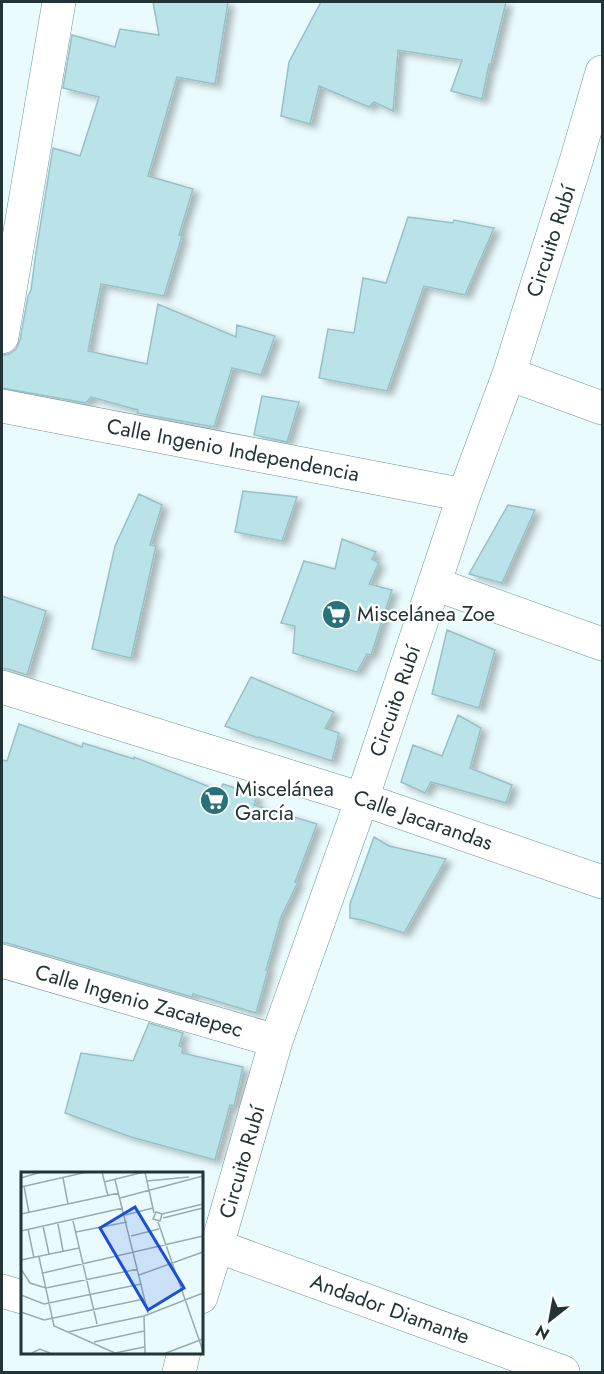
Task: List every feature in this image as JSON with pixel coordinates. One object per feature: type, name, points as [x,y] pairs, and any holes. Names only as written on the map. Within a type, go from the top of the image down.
[{"type":"street","points":[[2,337],[59,2]]},
{"type":"street","name":"Circuito Rubí","points":[[202,1294],[218,1246],[276,1041],[362,799],[464,495],[590,162],[603,72]]},
{"type":"street","points":[[509,374],[603,408]]},
{"type":"street","name":"Calle Ingenio Independencia","points":[[2,406],[464,495]]},
{"type":"street","points":[[435,584],[603,644]]},
{"type":"street","name":"Calle Jacarandas","points":[[2,687],[362,799],[603,882]]},
{"type":"street","name":"Calle Ingenio Zacatepec","points":[[2,961],[276,1041]]},
{"type":"street","name":"Andador Diamante","points":[[218,1246],[563,1372]]},
{"type":"street","points":[[2,1291],[21,1297]]},
{"type":"street","points":[[179,1372],[184,1353]]},
{"type":"building","points":[[153,2],[228,2],[215,84],[177,77],[148,176],[193,189],[164,296],[101,284],[88,351],[147,364],[158,304],[236,337],[237,325],[275,336],[261,375],[232,368],[214,427],[137,413],[138,410],[91,397],[86,403],[2,388],[2,358],[3,355],[16,349],[20,340],[31,290],[53,148],[80,156],[99,97],[63,88],[72,35],[115,47],[120,29],[159,35]]},
{"type":"building","points":[[321,2],[506,2],[482,99],[451,91],[462,60],[398,50],[393,111],[374,102],[369,107],[319,86],[310,124],[281,116],[289,62]]},
{"type":"building","points":[[408,217],[453,223],[454,220],[494,228],[465,295],[424,286],[387,391],[319,378],[328,329],[354,333],[363,278],[386,283]]},
{"type":"building","points":[[262,396],[299,402],[287,442],[254,435]]},
{"type":"building","points":[[243,491],[297,497],[282,541],[235,532]]},
{"type":"building","points":[[139,494],[162,505],[150,545],[156,546],[131,658],[92,649],[115,546]]},
{"type":"building","points":[[508,505],[535,510],[502,583],[469,574]]},
{"type":"building","points":[[342,539],[376,552],[372,559],[379,563],[369,584],[392,590],[371,655],[367,654],[357,672],[293,653],[295,626],[281,623],[304,561],[335,569]]},
{"type":"building","points":[[2,596],[46,611],[27,675],[2,669]]},
{"type":"building","points":[[447,630],[495,650],[479,708],[432,694]]},
{"type":"building","points":[[251,677],[334,712],[325,728],[339,733],[332,761],[225,726]]},
{"type":"building","points":[[458,715],[481,728],[470,768],[512,785],[506,803],[431,782],[425,793],[401,782],[413,745],[442,756]]},
{"type":"building","points":[[19,724],[82,747],[83,743],[134,759],[134,757],[220,791],[223,784],[257,796],[254,805],[317,824],[295,882],[298,882],[281,917],[256,1013],[2,943],[2,760],[7,761]]},
{"type":"building","points":[[374,837],[389,846],[446,859],[404,933],[350,918],[350,904]]},
{"type":"building","points":[[149,1023],[183,1033],[179,1046],[183,1047],[182,1053],[243,1067],[234,1106],[230,1105],[215,1160],[131,1137],[65,1113],[81,1053],[133,1061]]},
{"type":"place","name":"Miscelánea Zoe","points":[[336,614]]},
{"type":"place","name":"Miscelánea García","points":[[214,801]]}]
